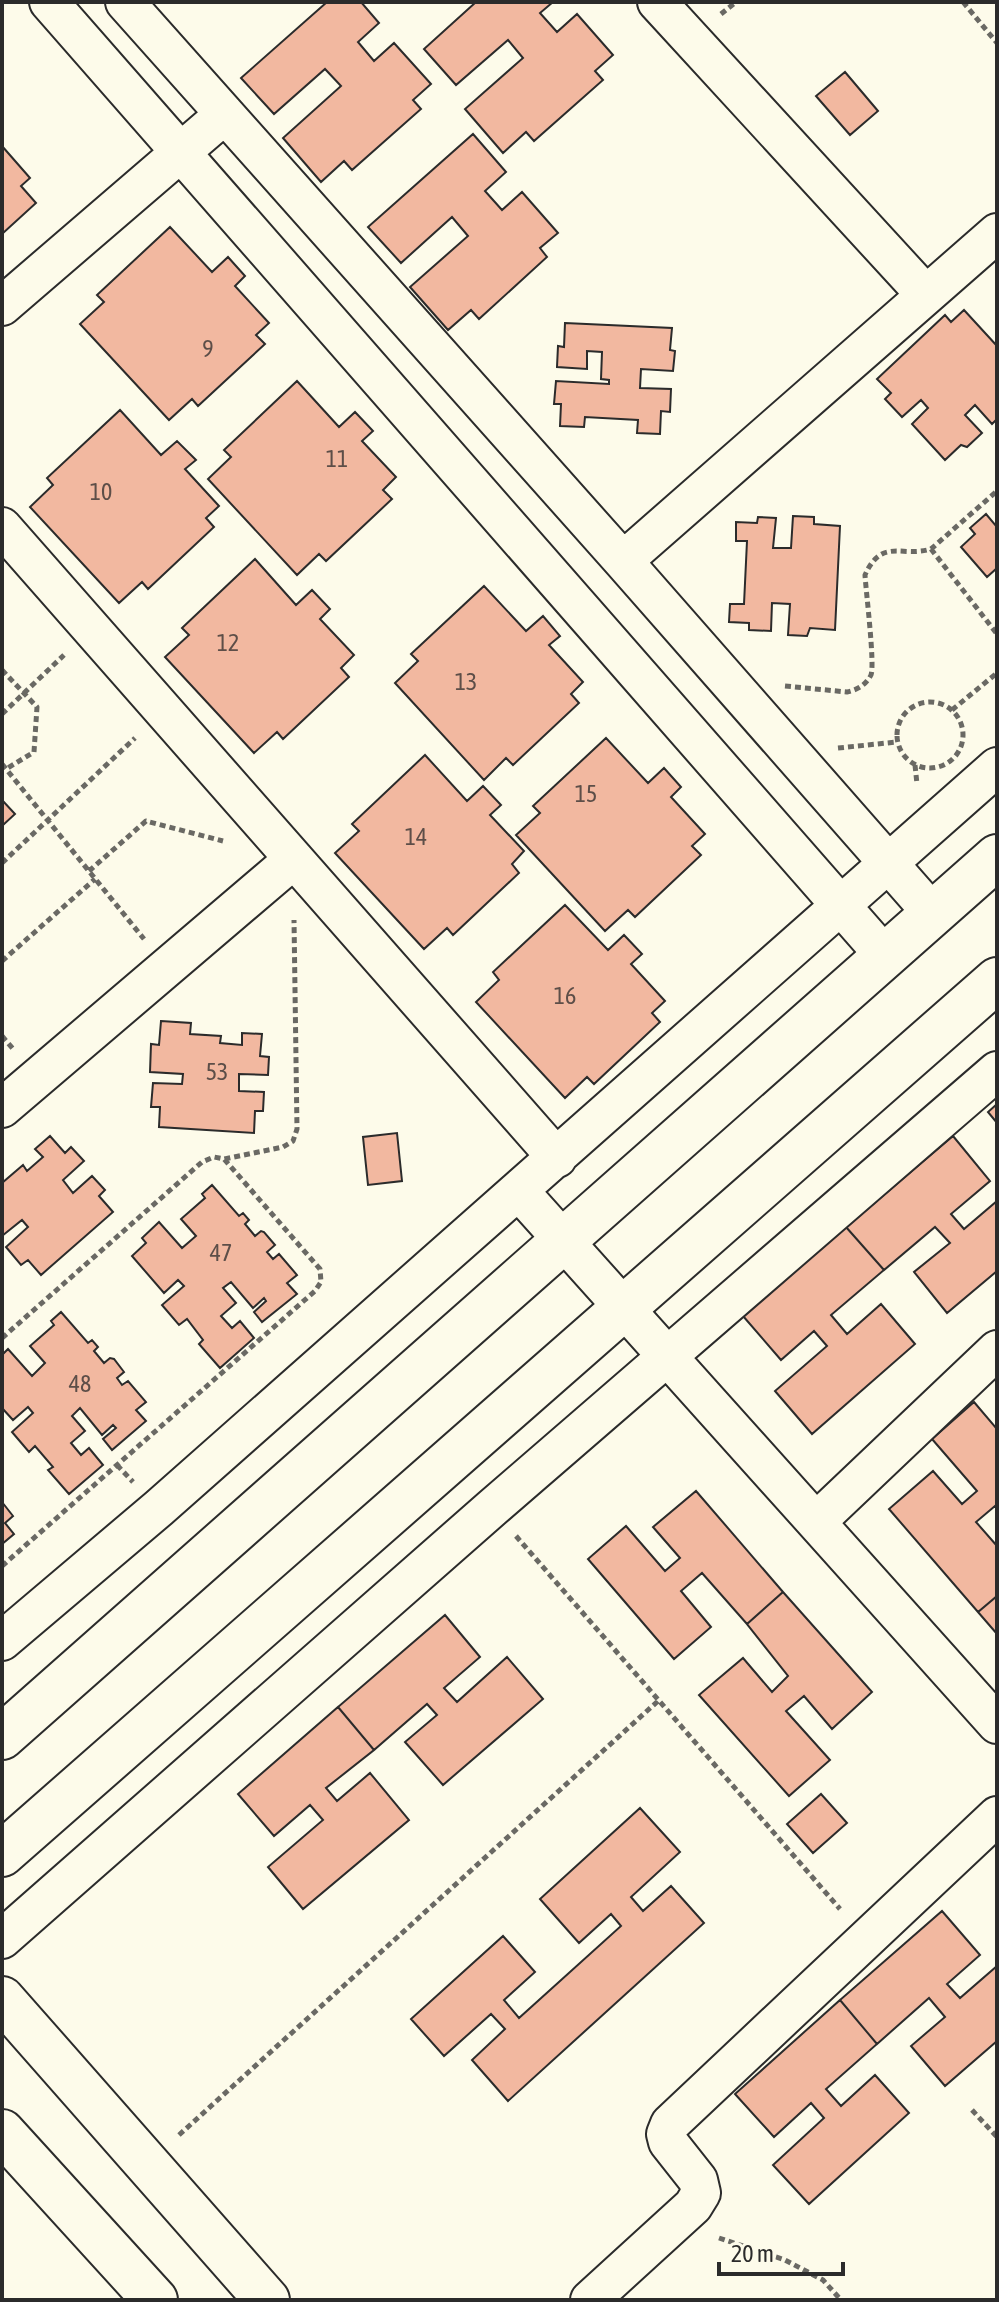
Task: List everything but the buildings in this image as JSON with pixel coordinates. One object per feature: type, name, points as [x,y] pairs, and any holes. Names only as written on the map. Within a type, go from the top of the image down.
[{"type":"street","points":[[49,2],[885,956]]},
{"type":"street","points":[[125,2],[933,914]]},
{"type":"street","points":[[657,2],[926,295]]},
{"type":"street","points":[[2,306],[224,115]]},
{"type":"street","points":[[623,561],[997,233]]},
{"type":"street","points":[[2,527],[557,1158]]},
{"type":"street","points":[[2,1641],[159,1508],[997,767]]},
{"type":"street","points":[[2,1737],[997,857]]},
{"type":"street","points":[[2,1108],[294,859]]},
{"type":"street","points":[[2,1854],[997,980]]},
{"type":"street","points":[[2,1939],[492,1508],[997,1071]]},
{"type":"street","points":[[519,1191],[997,1724]]},
{"type":"street","points":[[816,1522],[997,1350]]},
{"type":"street","points":[[590,2300],[693,2206],[701,2193],[698,2180],[668,2142],[666,2134],[670,2124],[997,1816]]},
{"type":"street","points":[[2,1999],[267,2300]]},
{"type":"street","points":[[2,2132],[155,2300]]},
{"type":"path","points":[[963,2],[997,43]]},
{"type":"path","points":[[728,680],[847,692],[864,685],[873,670],[865,575],[870,564],[887,551],[921,552],[931,549],[997,491]]},
{"type":"path","points":[[931,549],[997,634]]},
{"type":"path","points":[[2,714],[91,629]]},
{"type":"path","points":[[2,670],[37,707],[34,752],[4,766],[167,967]]},
{"type":"path","points":[[952,710],[997,673]]},
{"type":"path","points":[[931,701],[952,710],[964,728],[963,743],[956,757],[944,766],[930,769],[915,765],[903,755],[897,742],[898,727],[905,713],[916,704],[931,701]]},
{"type":"path","points":[[2,863],[164,712]]},
{"type":"path","points":[[2,1338],[202,1162],[214,1157],[224,1159],[283,1147],[296,1135],[294,859],[146,821],[89,871]]},
{"type":"path","points":[[2,961],[95,879]]},
{"type":"path","points":[[2,1566],[315,1291],[321,1282],[320,1269],[224,1159]]},
{"type":"path","points":[[492,1508],[866,1939]]},
{"type":"path","points":[[147,2164],[658,1701]]},
{"type":"path","points":[[972,2110],[997,2137]]},
{"type":"path","points":[[666,2231],[727,2239],[785,2260],[823,2280],[841,2300]]}]
